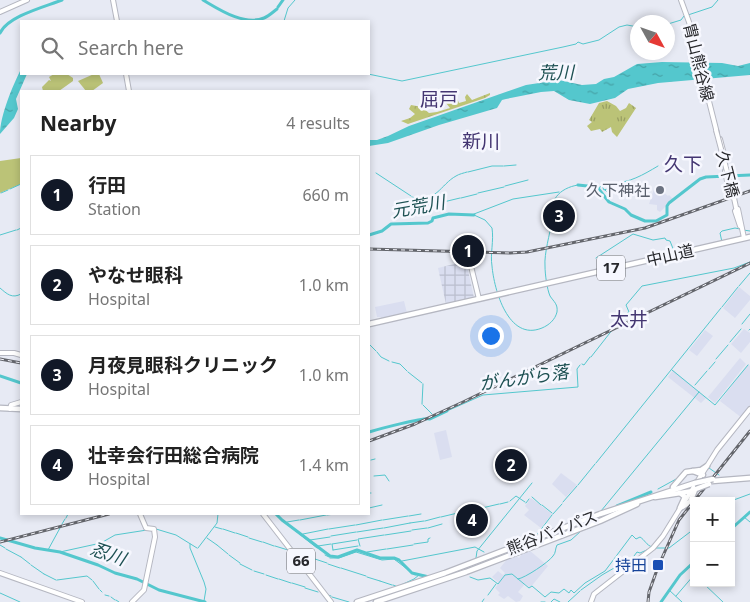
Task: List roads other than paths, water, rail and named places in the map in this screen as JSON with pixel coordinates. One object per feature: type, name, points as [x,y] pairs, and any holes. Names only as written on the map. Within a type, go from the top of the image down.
[{"type":"highway","name":"中山道","points":[[370,323],[750,237]]},
{"type":"highway","points":[[0,409],[20,410]]},
{"type":"highway","points":[[695,483],[700,473],[707,466]]},
{"type":"highway","points":[[684,485],[681,482],[685,475],[692,471],[700,473]]},
{"type":"highway","points":[[653,496],[672,487],[687,472],[700,473]]},
{"type":"highway","name":"熊谷バイパス","points":[[711,481],[750,478]]},
{"type":"highway","name":"熊谷バイパス","points":[[376,602],[473,562],[684,485],[750,478]]},
{"type":"highway","points":[[653,496],[693,490],[711,481]]},
{"type":"highway","name":"熊谷バイパス","points":[[357,602],[462,574],[600,520],[653,496],[695,483]]},
{"type":"highway","points":[[680,509],[688,501],[693,490]]},
{"type":"highway","points":[[680,493],[685,497],[680,509]]},
{"type":"highway","points":[[576,523],[583,525],[592,519],[600,520]]},
{"type":"highway","points":[[513,547],[522,548],[530,543],[538,544]]},
{"type":"highway","points":[[473,562],[499,559]]},
{"type":"highway","points":[[429,579],[462,574]]},
{"type":"main road","points":[[0,12],[27,0]]},
{"type":"main road","points":[[114,0],[117,20]]},
{"type":"main road","name":"胄山熊谷線","points":[[683,2],[715,124]]},
{"type":"main road","points":[[126,75],[128,90]]},
{"type":"main road","name":"久下橋","points":[[715,124],[740,224]]},
{"type":"main road","points":[[716,130],[734,198]]},
{"type":"main road","points":[[719,140],[730,182]]},
{"type":"main road","points":[[742,230],[740,224],[737,210],[742,230],[744,238]]},
{"type":"main road","points":[[470,258],[479,299]]},
{"type":"main road","points":[[0,353],[20,355]]},
{"type":"main road","points":[[10,408],[11,405],[20,402]]},
{"type":"main road","points":[[693,490],[700,473],[750,409]]},
{"type":"main road","points":[[707,466],[718,448]]},
{"type":"main road","points":[[693,490],[695,483]]},
{"type":"main road","points":[[590,602],[594,594],[653,548],[664,536],[680,509]]},
{"type":"main road","points":[[132,602],[142,593],[145,584],[155,530],[154,528],[146,528],[140,515]]},
{"type":"main road","name":"66","points":[[265,515],[331,602]]},
{"type":"main road","points":[[0,573],[82,602]]},
{"type":"water","points":[[662,62],[722,63],[738,66],[750,63],[750,75],[658,83],[628,89],[615,98],[590,104],[569,100],[554,91],[541,92],[502,100],[497,108],[439,125],[388,143],[370,146],[370,140],[377,140],[409,126],[526,85],[559,80],[582,85],[596,84],[604,79],[614,77],[637,64]]},
{"type":"water","points":[[20,71],[20,75],[27,75],[16,99],[18,109],[14,118],[0,134],[5,110]]},
{"type":"waterway","points":[[0,33],[4,27],[18,17],[62,0]]},
{"type":"waterway","points":[[203,0],[232,16],[248,20],[264,18],[277,9]]},
{"type":"waterway","points":[[278,7],[283,0]]},
{"type":"waterway","points":[[284,20],[288,8],[295,0]]},
{"type":"waterway","points":[[688,15],[712,7],[718,0]]},
{"type":"waterway","points":[[675,22],[681,20],[684,16]]},
{"type":"waterway","points":[[370,74],[402,81],[563,47],[578,42],[583,44],[599,40],[619,27],[630,26]]},
{"type":"waterway","points":[[504,166],[516,165]]},
{"type":"waterway","points":[[468,172],[492,166],[503,166]]},
{"type":"waterway","points":[[598,188],[602,186],[604,190],[610,188],[613,183],[630,180],[658,166]]},
{"type":"waterway","points":[[412,197],[420,199],[432,196],[457,175],[467,172]]},
{"type":"waterway","points":[[376,173],[411,196]]},
{"type":"waterway","name":"元荒川","points":[[578,185],[597,187],[609,202],[625,209],[631,215],[645,221],[656,221],[667,215],[669,203],[700,179],[706,177],[750,175]]},
{"type":"waterway","points":[[505,186],[528,180]]},
{"type":"waterway","points":[[10,189],[20,184]]},
{"type":"waterway","name":"元荒川","points":[[474,215],[485,220],[492,228],[493,276],[505,311],[512,321],[520,327],[530,330],[542,328],[551,322],[557,312],[556,305],[549,293],[545,269],[545,256],[552,221],[553,202],[560,192],[578,185]]},
{"type":"waterway","points":[[478,193],[504,187]]},
{"type":"waterway","points":[[1,193],[8,190]]},
{"type":"waterway","points":[[605,190],[610,195]]},
{"type":"waterway","name":"元荒川","points":[[474,214],[513,199],[559,192]]},
{"type":"waterway","points":[[461,198],[477,194]]},
{"type":"waterway","points":[[425,205],[460,198]]},
{"type":"waterway","points":[[415,199],[424,205]]},
{"type":"waterway","name":"元荒川","points":[[370,235],[382,231],[391,224],[428,223],[433,218],[449,214],[474,215]]},
{"type":"waterway","points":[[722,242],[720,233],[722,231],[735,228],[740,229]]},
{"type":"waterway","points":[[0,235],[16,230]]},
{"type":"waterway","points":[[743,230],[750,231]]},
{"type":"waterway","points":[[596,258],[633,234],[653,240],[665,238],[670,241],[676,253]]},
{"type":"waterway","name":"がんがら落","points":[[591,357],[624,315],[629,312],[626,305],[642,286],[734,268],[750,262]]},
{"type":"waterway","points":[[739,286],[750,273]]},
{"type":"waterway","points":[[722,307],[738,287]]},
{"type":"waterway","points":[[0,288],[12,296],[20,294]]},
{"type":"waterway","points":[[596,463],[721,308]]},
{"type":"waterway","points":[[742,324],[750,314]]},
{"type":"waterway","points":[[730,342],[741,329]]},
{"type":"waterway","points":[[370,345],[376,351]]},
{"type":"waterway","points":[[716,359],[728,345]]},
{"type":"waterway","points":[[377,352],[381,357],[389,361]]},
{"type":"waterway","name":"がんがら落","points":[[582,364],[584,365],[590,357]]},
{"type":"waterway","points":[[392,362],[400,364],[407,371]]},
{"type":"waterway","points":[[709,369],[715,362]]},
{"type":"waterway","name":"がんがら落","points":[[447,411],[483,395],[578,387],[577,369],[580,365]]},
{"type":"waterway","points":[[672,370],[715,405],[748,365]]},
{"type":"waterway","points":[[695,385],[707,371]]},
{"type":"waterway","points":[[408,372],[422,383]]},
{"type":"waterway","name":"元荒川","points":[[0,376],[20,383]]},
{"type":"waterway","points":[[422,404],[423,384]]},
{"type":"waterway","points":[[601,511],[699,392]]},
{"type":"waterway","points":[[423,405],[432,414]]},
{"type":"waterway","name":"がんがら落","points":[[370,432],[411,421],[430,419],[447,411]]},
{"type":"waterway","points":[[371,460],[375,459]]},
{"type":"waterway","points":[[578,485],[595,464]]},
{"type":"waterway","points":[[709,468],[719,475]]},
{"type":"waterway","points":[[374,476],[385,475],[389,481]]},
{"type":"waterway","points":[[658,489],[678,478]]},
{"type":"waterway","points":[[476,558],[477,551],[532,483]]},
{"type":"waterway","points":[[563,502],[577,486]]},
{"type":"waterway","points":[[617,506],[651,492]]},
{"type":"waterway","points":[[735,500],[750,494]]},
{"type":"waterway","points":[[510,501],[516,496],[525,502]]},
{"type":"waterway","points":[[532,497],[541,505]]},
{"type":"waterway","points":[[526,503],[529,499]]},
{"type":"waterway","points":[[500,504],[508,502]]},
{"type":"waterway","points":[[482,508],[499,504]]},
{"type":"waterway","points":[[553,514],[562,504]]},
{"type":"waterway","points":[[370,508],[382,505]]},
{"type":"waterway","points":[[542,505],[552,513]]},
{"type":"waterway","points":[[468,511],[474,510]]},
{"type":"waterway","points":[[441,517],[466,511]]},
{"type":"waterway","name":"忍川","points":[[735,525],[750,512]]},
{"type":"waterway","points":[[409,516],[421,514]]},
{"type":"waterway","points":[[478,516],[486,514]]},
{"type":"waterway","points":[[198,548],[217,523],[218,515]]},
{"type":"waterway","points":[[277,515],[330,556],[338,557],[357,550],[380,558],[394,558],[399,560],[412,573],[429,577]]},
{"type":"waterway","points":[[300,520],[326,515]]},
{"type":"waterway","points":[[536,536],[552,515]]},
{"type":"waterway","points":[[383,520],[408,516]]},
{"type":"waterway","points":[[278,517],[317,548]]},
{"type":"waterway","points":[[425,521],[440,517]]},
{"type":"waterway","name":"忍川","points":[[744,517],[750,522]]},
{"type":"waterway","points":[[62,524],[65,519]]},
{"type":"waterway","points":[[287,522],[299,520]]},
{"type":"waterway","points":[[356,525],[382,520]]},
{"type":"waterway","points":[[410,523],[424,521]]},
{"type":"waterway","points":[[384,528],[410,523]]},
{"type":"waterway","points":[[428,528],[442,524]]},
{"type":"waterway","points":[[329,529],[355,525]]},
{"type":"waterway","points":[[215,527],[222,529]]},
{"type":"waterway","points":[[48,550],[60,528]]},
{"type":"waterway","points":[[357,532],[383,528]]},
{"type":"waterway","points":[[412,530],[427,528]]},
{"type":"waterway","points":[[156,529],[176,535],[197,548]]},
{"type":"waterway","points":[[223,529],[235,533]]},
{"type":"waterway","points":[[303,534],[328,529]]},
{"type":"waterway","points":[[60,552],[101,543],[115,535],[147,530]]},
{"type":"waterway","points":[[385,535],[411,531]]},
{"type":"waterway","points":[[518,579],[547,562],[554,555],[557,545],[571,540],[581,531]]},
{"type":"waterway","points":[[331,536],[356,532]]},
{"type":"waterway","points":[[656,548],[669,548],[690,532]]},
{"type":"waterway","points":[[236,533],[248,537]]},
{"type":"waterway","points":[[360,546],[358,539],[384,535]]},
{"type":"waterway","points":[[470,577],[478,580],[490,578],[498,584],[505,575],[512,574],[529,588],[532,586],[545,597],[551,592],[559,593],[564,589],[569,593],[571,590],[574,593],[585,583],[605,571],[632,535],[636,539],[640,537],[652,547]]},
{"type":"waterway","points":[[310,540],[330,537]]},
{"type":"waterway","name":"忍川","points":[[0,538],[35,548],[60,552],[115,573],[137,579],[159,590],[205,602]]},
{"type":"waterway","points":[[207,538],[217,545]]},
{"type":"waterway","points":[[249,538],[262,542]]},
{"type":"waterway","points":[[414,544],[428,542],[430,538]]},
{"type":"waterway","points":[[333,550],[332,544],[357,540]]},
{"type":"waterway","points":[[263,542],[274,546]]},
{"type":"waterway","points":[[190,544],[206,589],[204,601]]},
{"type":"waterway","points":[[318,546],[331,544]]},
{"type":"waterway","points":[[0,545],[5,548]]},
{"type":"waterway","points":[[217,545],[228,554]]},
{"type":"waterway","points":[[387,549],[413,545]]},
{"type":"waterway","points":[[275,546],[288,550]]},
{"type":"waterway","points":[[333,550],[358,546]]},
{"type":"waterway","points":[[402,561],[475,547],[484,552]]},
{"type":"waterway","points":[[6,549],[21,557]]},
{"type":"waterway","points":[[367,552],[386,549]]},
{"type":"waterway","points":[[634,556],[637,552],[640,553],[649,549]]},
{"type":"waterway","points":[[330,558],[339,558],[356,552],[382,560],[394,559],[415,575]]},
{"type":"waterway","points":[[229,555],[240,563]]},
{"type":"waterway","points":[[302,555],[313,559]]},
{"type":"waterway","points":[[325,555],[329,557]]},
{"type":"waterway","points":[[21,557],[30,564]]},
{"type":"waterway","points":[[581,590],[633,557]]},
{"type":"waterway","points":[[315,559],[327,563]]},
{"type":"waterway","points":[[240,564],[252,570]]},
{"type":"waterway","points":[[328,564],[340,568]]},
{"type":"waterway","points":[[31,565],[44,574]]},
{"type":"waterway","name":"忍川","points":[[661,602],[680,575],[690,566]]},
{"type":"waterway","points":[[341,568],[366,576]]},
{"type":"waterway","points":[[254,571],[264,574]]},
{"type":"waterway","points":[[44,574],[56,580]]},
{"type":"waterway","points":[[266,575],[278,579]]},
{"type":"waterway","points":[[401,585],[419,575]]},
{"type":"waterway","points":[[57,580],[87,576],[92,580]]},
{"type":"waterway","points":[[367,577],[380,581]]},
{"type":"waterway","points":[[279,579],[291,583]]},
{"type":"waterway","points":[[676,596],[690,580]]},
{"type":"waterway","points":[[93,581],[99,589]]},
{"type":"waterway","points":[[380,581],[392,585]]},
{"type":"waterway","points":[[292,583],[305,587]]},
{"type":"waterway","points":[[488,595],[496,584]]},
{"type":"waterway","points":[[393,585],[398,587]]},
{"type":"waterway","points":[[707,587],[723,602]]},
{"type":"waterway","points":[[305,588],[318,592]]},
{"type":"waterway","points":[[669,590],[682,602]]},
{"type":"waterway","points":[[568,602],[580,591]]},
{"type":"waterway","points":[[0,593],[20,602]]},
{"type":"waterway","points":[[105,595],[109,596]]},
{"type":"waterway","points":[[111,597],[115,600]]},
{"type":"waterway","points":[[332,597],[349,602]]},
{"type":"waterway","points":[[551,602],[554,599],[560,602]]},
{"type":"railway","points":[[370,249],[527,252],[645,228],[750,191]]},
{"type":"railway","points":[[370,441],[415,424],[463,402],[750,263]]},
{"type":"railway","points":[[0,359],[20,363]]},
{"type":"railway","points":[[648,602],[649,592],[658,567],[679,520],[750,431]]},
{"type":"railway","points":[[0,542],[105,515]]},
{"type":"place","name":"久下神社","points":[[660,190]]},
{"type":"place","name":"月夜見眼科クリニック","points":[[559,216]]},
{"type":"place","name":"行田","points":[[468,251]]},
{"type":"place","name":"やなせ眼科","points":[[511,465]]},
{"type":"place","name":"壮幸会行田総合病院","points":[[472,520]]},
{"type":"place","name":"持田","points":[[658,565]]},
{"type":"district","name":"屈戸","points":[[439,99]]},
{"type":"district","name":"新川","points":[[481,141]]},
{"type":"district","name":"久下","points":[[683,164]]},
{"type":"district","name":"太井","points":[[629,319]]},
{"type":"water label","name":"荒川","points":[[556,73]]}]
